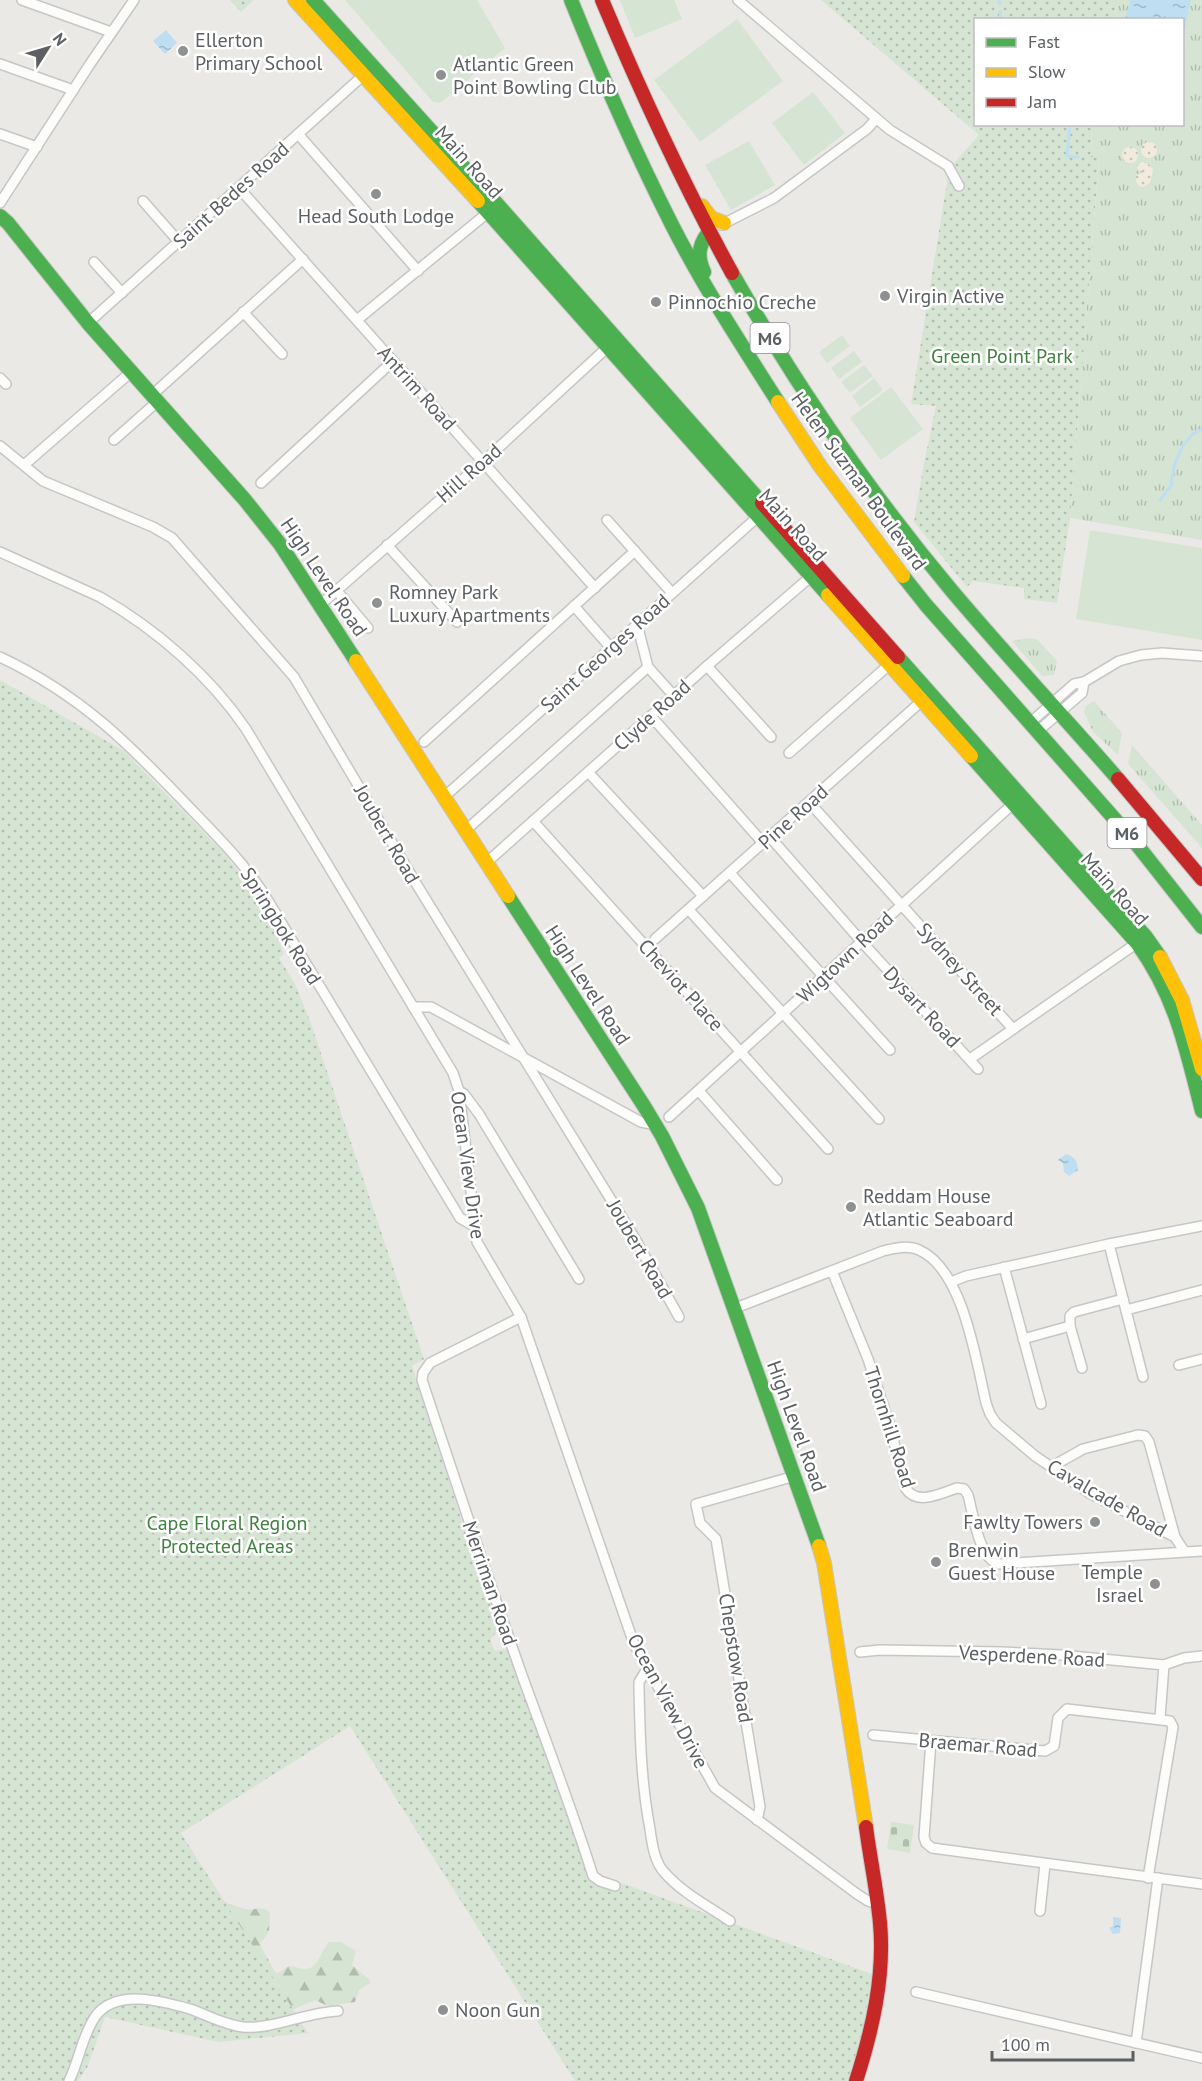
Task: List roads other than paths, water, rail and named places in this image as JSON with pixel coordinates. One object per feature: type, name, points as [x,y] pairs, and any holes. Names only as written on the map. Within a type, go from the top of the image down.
[{"type":"main road","name":"Main Road","points":[[295,0],[368,70]]},
{"type":"main road","name":"Main Road","points":[[313,0],[368,70],[927,697],[1137,943],[1161,976],[1172,999],[1202,1111]]},
{"type":"main road","name":"Helen Suzman Boulevard","points":[[571,0],[605,85],[647,176],[705,286],[761,378],[820,466],[874,540],[926,605],[1134,841],[1202,927]]},
{"type":"main road","name":"Helen Suzman Boulevard","points":[[602,0],[660,137],[720,254],[791,372],[844,452],[951,590],[1156,822],[1202,879]]},
{"type":"main road","points":[[660,137],[679,162],[707,214],[714,220],[724,223]]},
{"type":"main road","name":"High Level Road","points":[[0,216],[88,323],[264,522],[320,604],[656,1125],[698,1208],[824,1563],[878,1904],[880,1941],[878,1984],[870,2038],[856,2081]]},
{"type":"main road","points":[[709,232],[701,241],[699,255],[701,265],[761,378]]},
{"type":"main road","name":"Main Road","points":[[816,573],[890,664],[927,697]]},
{"type":"main road","name":"Main Road","points":[[1017,800],[1132,921],[1160,955],[1182,996],[1202,1069]]},
{"type":"street","points":[[22,0],[111,32]]},
{"type":"street","points":[[0,202],[134,0]]},
{"type":"street","points":[[738,0],[876,119],[900,137],[948,166],[959,186]]},
{"type":"street","points":[[0,64],[73,90]]},
{"type":"street","name":"Saint Bedes Road","points":[[88,323],[368,70]]},
{"type":"street","points":[[709,232],[774,198],[867,129],[876,119]]},
{"type":"street","points":[[0,134],[37,147]]},
{"type":"street","points":[[298,134],[418,272]]},
{"type":"street","name":"Antrim Road","points":[[238,188],[595,588]]},
{"type":"street","points":[[143,201],[179,242]]},
{"type":"street","points":[[357,320],[493,209]]},
{"type":"street","points":[[720,254],[722,233],[744,215]]},
{"type":"street","points":[[114,441],[243,312],[303,259]]},
{"type":"street","points":[[94,262],[122,293]]},
{"type":"street","points":[[243,312],[282,354]]},
{"type":"street","name":"Hill Road","points":[[320,604],[483,462],[612,343]]},
{"type":"street","points":[[261,483],[393,361]]},
{"type":"street","points":[[24,465],[131,372]]},
{"type":"street","name":"Joubert Road","points":[[0,446],[43,481],[153,527],[172,538],[294,677],[417,885],[634,1237],[679,1317]]},
{"type":"street","name":"Saint Georges Road","points":[[443,798],[762,513]]},
{"type":"street","points":[[607,520],[672,593]]},
{"type":"street","points":[[387,545],[457,622]]},
{"type":"street","points":[[424,742],[635,551]]},
{"type":"street","name":"Ocean View Drive","points":[[0,552],[114,605],[178,653],[225,701],[246,729],[453,1073],[459,1090],[474,1226],[481,1251],[521,1317],[634,1644],[647,1669],[715,1788],[858,1894],[878,1904]]},
{"type":"street","name":"Clyde Road","points":[[486,863],[707,666],[816,573]]},
{"type":"street","points":[[336,590],[368,628]]},
{"type":"street","points":[[574,606],[611,648]]},
{"type":"street","points":[[637,624],[648,667],[674,696]]},
{"type":"street","points":[[1035,726],[1055,708],[1074,684],[1084,682],[1119,661],[1141,655],[1169,653],[1202,656]]},
{"type":"street","name":"Springbok Road","points":[[0,657],[56,687],[101,720],[131,747],[236,855],[264,894],[460,1218],[474,1226]]},
{"type":"street","points":[[789,753],[890,664]]},
{"type":"street","points":[[707,666],[771,737]]},
{"type":"street","points":[[465,831],[648,667]]},
{"type":"street","name":"Pine Road","points":[[655,939],[927,697]]},
{"type":"street","name":"Dysart Road","points":[[651,716],[978,1069]]},
{"type":"street","points":[[588,772],[703,896]]},
{"type":"street","name":"Wigtown Road","points":[[669,1117],[1017,800]]},
{"type":"street","name":"Sydney Street","points":[[809,802],[1013,1029]]},
{"type":"street","name":"Cheviot Place","points":[[533,821],[828,1149]]},
{"type":"street","points":[[730,873],[890,1050]]},
{"type":"street","points":[[689,910],[879,1119]]},
{"type":"street","points":[[970,1059],[1137,943]]},
{"type":"street","points":[[413,1007],[431,1007],[641,1122],[656,1125]]},
{"type":"street","points":[[459,1090],[478,1114],[579,1279]]},
{"type":"street","points":[[699,1091],[777,1180]]},
{"type":"street","points":[[951,1282],[1004,1267],[1202,1226]]},
{"type":"street","points":[[1109,1244],[1143,1377]]},
{"type":"street","name":"Cavalcade Road","points":[[733,1309],[891,1249],[912,1248],[927,1254],[951,1282],[966,1319],[990,1414],[1003,1431],[1051,1467],[1101,1499],[1175,1537],[1184,1551]]},
{"type":"street","points":[[1004,1267],[1041,1404]]},
{"type":"street","name":"Thornhill Road","points":[[832,1271],[868,1359],[889,1423],[906,1489],[912,1496],[918,1498],[957,1488],[964,1489],[968,1495],[984,1551],[990,1561],[1000,1564],[1184,1551]]},
{"type":"street","points":[[1126,1310],[1202,1290]]},
{"type":"street","points":[[1082,1368],[1070,1321],[1074,1312],[1123,1299]]},
{"type":"street","name":"Merriman Road","points":[[521,1317],[430,1363],[423,1373],[422,1380],[482,1563],[594,1876],[600,1881],[615,1886]]},
{"type":"street","points":[[1023,1339],[1070,1321]]},
{"type":"street","points":[[1179,1365],[1202,1359]]},
{"type":"street","points":[[1051,1467],[1083,1449],[1138,1435],[1145,1436],[1149,1442],[1175,1537]]},
{"type":"street","name":"Chepstow Road","points":[[757,1820],[760,1807],[716,1539],[700,1523],[696,1504],[795,1476]]},
{"type":"street","points":[[1184,1551],[1202,1551]]},
{"type":"street","name":"Vesperdene Road","points":[[860,1652],[880,1650],[1002,1652],[1164,1665],[1184,1658],[1202,1656]]},
{"type":"street","points":[[1136,2043],[1153,1878],[1173,1727],[1170,1721],[1160,1718],[1164,1665]]},
{"type":"street","points":[[647,1669],[639,1682],[640,1746],[643,1789],[656,1856],[660,1868],[670,1878],[730,1921]]},
{"type":"street","name":"Braemar Road","points":[[873,1735],[1045,1751],[1054,1746],[1058,1718],[1066,1709],[1160,1718]]},
{"type":"street","points":[[931,1741],[924,1837],[926,1843],[932,1848],[1202,1884]]},
{"type":"street","points":[[1040,1911],[1045,1864]]},
{"type":"street","points":[[916,1992],[1202,2058]]},
{"type":"street","points":[[69,2081],[95,2017],[105,2007],[115,2002],[129,2000],[160,2002],[242,2027],[258,2026],[324,2011],[338,2011]]},
{"type":"water","points":[[1130,0],[1191,0],[1184,32],[1184,18],[1125,18]]},
{"type":"water","points":[[166,30],[177,43],[165,54],[153,41]]},
{"type":"water","points":[[1066,1154],[1073,1158],[1078,1167],[1078,1170],[1069,1176],[1064,1172],[1063,1163],[1058,1160]]},
{"type":"water","points":[[1113,1917],[1121,1918],[1120,1933],[1113,1934],[1109,1928],[1113,1926]]},
{"type":"waterway","points":[[1000,12],[1001,18]]},
{"type":"waterway","points":[[1070,126],[1067,156],[1078,157]]},
{"type":"waterway","points":[[1160,500],[1171,486],[1174,466],[1183,445],[1194,433],[1202,429]]},
{"type":"place","name":"Ellerton Primary School","points":[[183,51]]},
{"type":"place","name":"Atlantic Green Point Bowling Club","points":[[441,75]]},
{"type":"place","name":"Head South Lodge","points":[[376,194]]},
{"type":"place","name":"Virgin Active","points":[[885,296]]},
{"type":"place","name":"Pinnochio Creche","points":[[656,302]]},
{"type":"place","name":"Romney Park Luxury Apartments","points":[[377,603]]},
{"type":"place","name":"Reddam House Atlantic Seaboard","points":[[851,1207]]},
{"type":"place","name":"Fawlty Towers","points":[[1095,1522]]},
{"type":"place","name":"Brenwin Guest House","points":[[936,1562]]},
{"type":"place","name":"Temple Israel","points":[[1155,1584]]},
{"type":"place","name":"Noon Gun","points":[[443,2010]]},
{"type":"park label","name":"Green Point Park","points":[[1002,356]]},
{"type":"park label","name":"Cape Floral Region Protected Areas","points":[[227,1534]]}]
